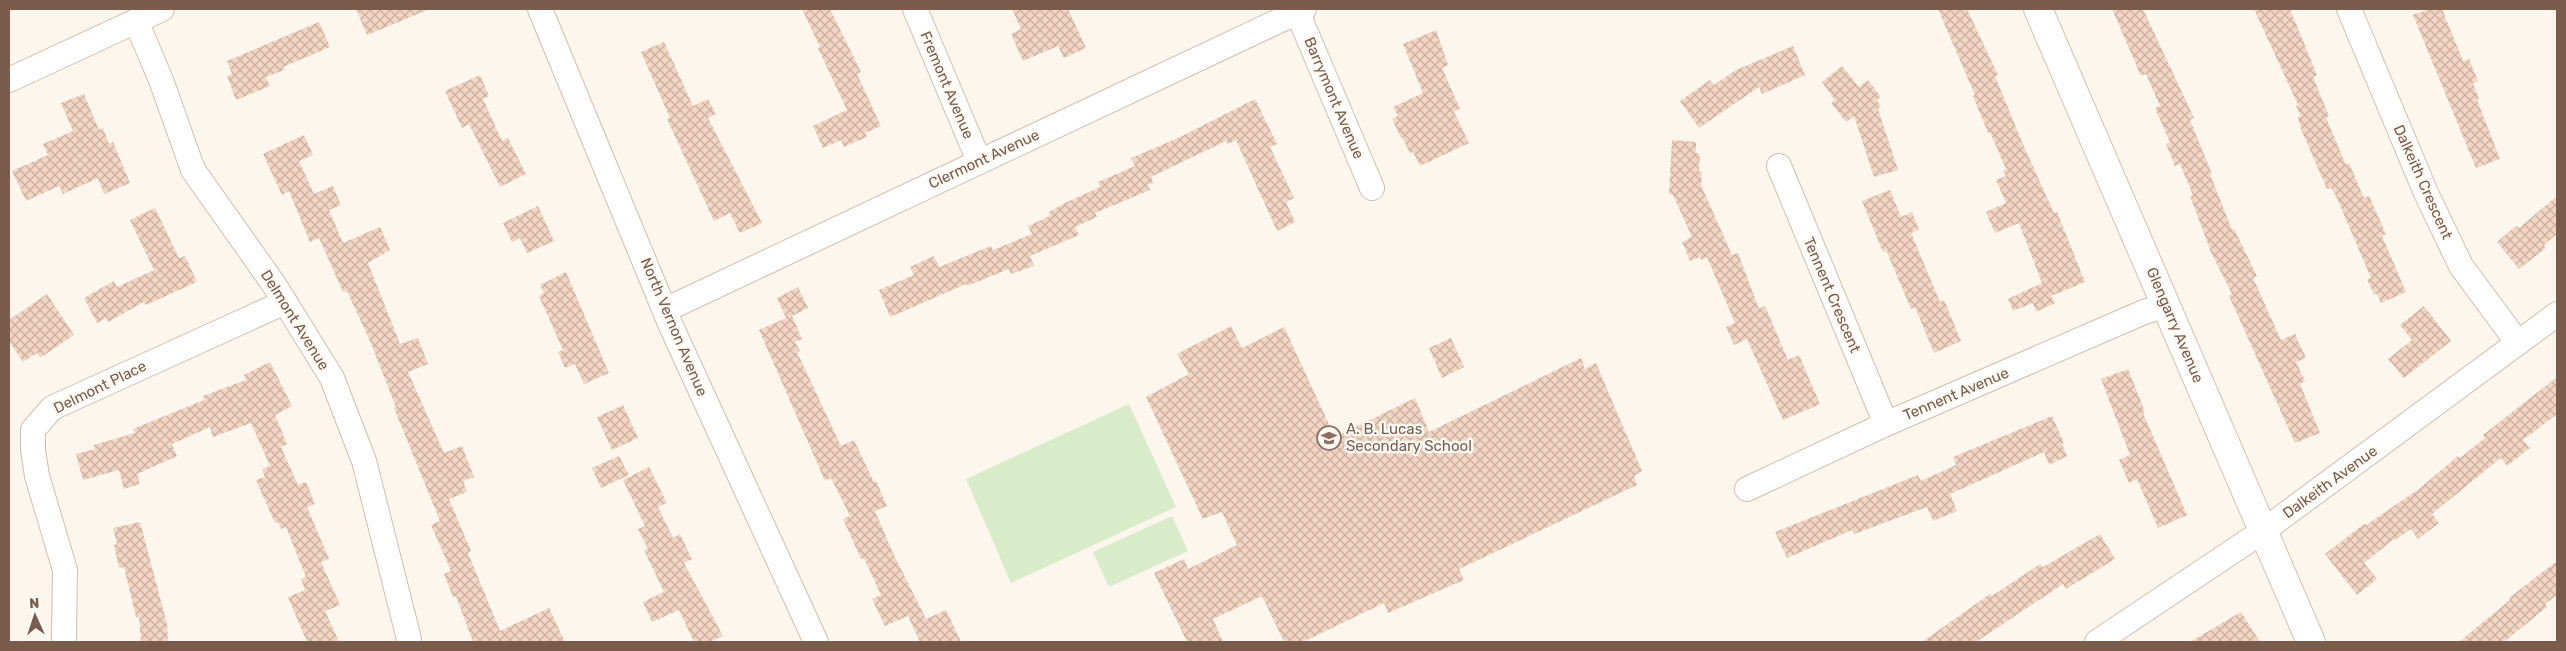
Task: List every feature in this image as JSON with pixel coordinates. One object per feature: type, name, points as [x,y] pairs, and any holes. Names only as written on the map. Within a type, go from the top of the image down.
[{"type":"street","points":[[9,80],[162,9]]},
{"type":"street","name":"North Vernon Avenue","points":[[540,9],[665,310],[816,642]]},
{"type":"street","name":"Fremont Avenue","points":[[915,9],[980,161]]},
{"type":"street","name":"Glengarry Avenue","points":[[2038,9],[2311,642]]},
{"type":"street","name":"Dalkeith Crescent","points":[[2348,9],[2426,193],[2461,266],[2518,343]]},
{"type":"street","name":"Clermont Avenue","points":[[665,310],[1299,10]]},
{"type":"street","name":"Barrymont Avenue","points":[[1299,10],[1372,188]]},
{"type":"street","name":"Delmont Avenue","points":[[136,21],[161,80],[194,170],[285,302],[332,378],[364,461],[409,639]]},
{"type":"street","name":"Tennent Crescent","points":[[1778,166],[1886,424]]},
{"type":"street","name":"Delmont Place","points":[[64,638],[65,570],[37,476],[33,450],[33,430],[52,408],[285,302]]},
{"type":"street","name":"Tennent Avenue","points":[[1747,488],[1886,424],[2144,312],[2167,305]]},
{"type":"street","name":"Dalkeith Avenue","points":[[2097,642],[2263,531],[2557,314]]},
{"type":"green space","points":[[1129,404],[1176,507],[1011,583],[966,479]]},
{"type":"green space","points":[[1172,516],[1188,551],[1109,587],[1093,552]]},
{"type":"building","points":[[356,9],[430,9],[367,35]]},
{"type":"building","points":[[802,9],[830,9],[861,72],[857,74],[881,126],[865,133],[867,137],[844,147],[841,140],[823,148],[813,126],[847,110]]},
{"type":"building","points":[[1012,9],[1068,9],[1086,48],[1064,58],[1058,46],[1023,61],[1011,34],[1021,29]]},
{"type":"building","points":[[1938,9],[1967,9],[1998,75],[1995,76],[2022,142],[2054,213],[2057,212],[2085,282],[2051,296],[2055,303],[2036,312],[2033,303],[2013,311],[2008,299],[2042,283],[2019,223],[1995,233],[1986,212],[2006,203],[1996,180],[2006,176],[2003,171],[2006,169],[1990,132],[1988,133],[1973,96],[1975,95]]},
{"type":"building","points":[[2112,9],[2143,9],[2194,118],[2190,120],[2212,174],[2210,174],[2232,230],[2234,229],[2257,276],[2253,278],[2281,340],[2295,334],[2306,358],[2296,362],[2305,381],[2300,384],[2320,433],[2295,443],[2229,296],[2232,294],[2211,252],[2190,196],[2193,195],[2180,164],[2175,166],[2166,144],[2170,142],[2155,108],[2160,106],[2146,74],[2141,76]]},
{"type":"building","points":[[2254,9],[2290,9],[2317,75],[2313,77],[2329,116],[2326,118],[2346,165],[2349,163],[2364,198],[2369,196],[2386,234],[2382,236],[2406,292],[2381,303],[2377,294],[2374,294],[2367,280],[2371,278],[2336,196],[2331,188],[2327,189],[2301,129],[2298,117],[2301,116],[2296,106],[2298,105]]},
{"type":"building","points":[[2430,9],[2442,9],[2463,61],[2469,59],[2478,81],[2473,83],[2479,99],[2477,100],[2500,159],[2476,168],[2413,15]]},
{"type":"building","points":[[319,22],[330,47],[283,67],[284,70],[266,77],[270,86],[236,100],[227,76],[232,74],[227,61]]},
{"type":"building","points":[[1436,30],[1448,65],[1442,68],[1460,109],[1454,112],[1469,143],[1420,166],[1413,152],[1410,153],[1401,138],[1392,119],[1398,116],[1393,107],[1423,93],[1403,44]]},
{"type":"building","points":[[664,42],[693,106],[708,99],[716,114],[708,118],[762,223],[740,233],[730,213],[714,221],[667,119],[670,118],[641,52]]},
{"type":"building","points":[[1793,46],[1805,75],[1762,94],[1759,87],[1699,128],[1680,101],[1710,80],[1714,85],[1736,70]]},
{"type":"building","points":[[1842,66],[1859,87],[1868,80],[1881,97],[1877,100],[1881,107],[1878,109],[1898,170],[1874,177],[1854,116],[1846,122],[1831,103],[1835,100],[1822,82]]},
{"type":"building","points":[[480,75],[489,96],[483,99],[502,141],[508,138],[526,174],[500,187],[469,124],[462,128],[445,91]]},
{"type":"building","points":[[84,94],[99,130],[103,128],[109,144],[113,142],[130,183],[104,194],[98,178],[63,194],[59,186],[26,201],[12,171],[48,155],[43,144],[73,131],[61,103]]},
{"type":"building","points":[[1255,99],[1277,144],[1270,147],[1294,198],[1286,202],[1295,222],[1277,231],[1236,140],[1228,144],[1226,141],[1151,177],[1153,183],[1147,185],[1150,190],[1095,213],[1097,217],[1075,227],[1079,235],[1030,256],[1034,266],[1011,274],[1009,269],[967,286],[966,284],[890,317],[879,290],[914,275],[910,267],[934,256],[939,267],[991,246],[993,250],[1032,234],[1028,226],[1050,216],[1049,212],[1100,187],[1098,182],[1135,166],[1131,158],[1178,138]]},
{"type":"building","points":[[304,135],[313,155],[299,161],[314,194],[333,186],[341,205],[329,210],[343,243],[380,227],[390,250],[368,263],[400,344],[418,338],[428,364],[408,372],[444,453],[462,446],[474,477],[463,481],[467,492],[449,499],[471,551],[468,553],[500,631],[549,608],[565,642],[473,642],[456,596],[453,597],[444,574],[451,571],[431,525],[440,521],[394,408],[396,407],[370,341],[347,291],[343,292],[319,238],[310,242],[289,191],[282,195],[263,154]]},
{"type":"building","points":[[1672,140],[1696,142],[1696,153],[1700,154],[1699,171],[1702,172],[1701,185],[1732,255],[1738,253],[1759,309],[1765,306],[1788,360],[1799,355],[1820,404],[1783,420],[1747,339],[1734,345],[1726,327],[1735,323],[1707,257],[1701,260],[1700,257],[1690,261],[1682,242],[1692,237],[1673,195],[1669,194]]},
{"type":"building","points":[[1890,190],[1901,217],[1912,212],[1919,230],[1911,233],[1940,302],[1944,300],[1961,341],[1934,353],[1915,307],[1911,309],[1886,250],[1883,252],[1862,201]]},
{"type":"building","points":[[2557,196],[2557,234],[2544,245],[2546,248],[2519,269],[2497,242],[2516,226],[2519,228]]},
{"type":"building","points":[[538,206],[554,241],[527,253],[520,238],[512,242],[503,223]]},
{"type":"building","points":[[155,208],[179,258],[185,256],[197,282],[146,305],[144,302],[108,322],[106,318],[97,323],[84,298],[114,281],[117,287],[154,270],[130,220]]},
{"type":"building","points":[[566,272],[609,373],[584,384],[575,364],[565,368],[558,352],[563,350],[539,296],[544,293],[540,285]]},
{"type":"building","points":[[798,287],[808,308],[792,316],[802,339],[795,342],[800,351],[797,352],[841,446],[854,440],[874,482],[876,481],[887,506],[875,511],[893,553],[926,619],[946,610],[961,642],[920,642],[908,616],[885,626],[872,599],[881,595],[864,558],[861,559],[843,519],[850,516],[831,478],[825,481],[759,330],[786,318],[777,298]]},
{"type":"building","points":[[47,294],[74,335],[40,358],[37,353],[23,362],[9,341],[9,320]]},
{"type":"building","points":[[2424,306],[2451,341],[2404,378],[2388,359],[2412,340],[2400,325]]},
{"type":"building","points":[[1231,326],[1242,348],[1284,327],[1335,437],[1415,398],[1429,432],[1581,358],[1585,369],[1596,363],[1642,471],[1634,476],[1637,485],[1459,569],[1464,580],[1388,613],[1384,603],[1303,642],[1284,642],[1262,596],[1213,619],[1223,642],[1187,642],[1154,573],[1184,559],[1188,569],[1237,545],[1222,512],[1203,519],[1146,397],[1189,374],[1177,354]]},
{"type":"building","points":[[1451,338],[1464,367],[1442,378],[1429,348]]},
{"type":"building","points":[[270,362],[292,406],[275,415],[287,444],[281,447],[298,485],[306,482],[315,504],[307,507],[329,559],[321,562],[340,605],[325,611],[339,642],[307,642],[288,597],[305,590],[301,579],[306,577],[286,527],[281,529],[278,522],[275,523],[256,480],[265,477],[262,469],[270,466],[251,423],[213,437],[210,427],[172,444],[177,456],[137,474],[140,484],[124,489],[119,470],[83,480],[76,454],[95,449],[94,445],[135,433],[133,429],[204,400],[203,396],[246,380],[244,375]]},
{"type":"building","points":[[2128,369],[2145,412],[2143,413],[2187,515],[2158,528],[2137,479],[2129,483],[2119,460],[2130,455],[2101,379]]},
{"type":"building","points":[[2557,377],[2557,414],[2523,440],[2530,448],[2507,466],[2501,458],[2492,465],[2432,514],[2439,523],[2418,539],[2411,529],[2394,539],[2364,563],[2377,579],[2357,595],[2325,554],[2364,524],[2366,525],[2419,489],[2458,456],[2460,458],[2485,438],[2483,435]]},
{"type":"building","points":[[623,405],[638,438],[612,450],[597,417]]},
{"type":"building","points":[[2052,416],[2064,443],[2062,444],[2067,456],[2049,465],[2044,452],[1950,494],[1957,511],[1933,521],[1927,507],[1854,534],[1852,530],[1787,558],[1775,532],[1918,475],[1921,481],[1956,465],[1953,457]]},
{"type":"building","points":[[619,456],[629,475],[601,488],[592,468]]},
{"type":"building","points":[[649,467],[667,503],[658,507],[673,538],[680,534],[692,559],[684,563],[723,636],[710,642],[694,642],[679,610],[652,622],[643,602],[664,592],[644,550],[648,549],[638,529],[645,526],[623,480]]},
{"type":"building","points":[[140,522],[167,624],[168,642],[141,642],[139,617],[136,617],[124,567],[119,568],[114,545],[117,544],[113,528]]},
{"type":"building","points":[[2100,534],[2115,559],[2066,589],[2063,584],[1976,642],[1922,642],[1990,594],[1992,596],[2040,564],[2043,567]]},
{"type":"building","points":[[2557,561],[2557,595],[2545,604],[2547,607],[2504,642],[2459,642],[2510,600],[2509,598]]},
{"type":"building","points":[[2241,612],[2260,642],[2190,642]]},
{"type":"place","name":"A. B. Lucas Secondary School","points":[[1329,438]]}]
